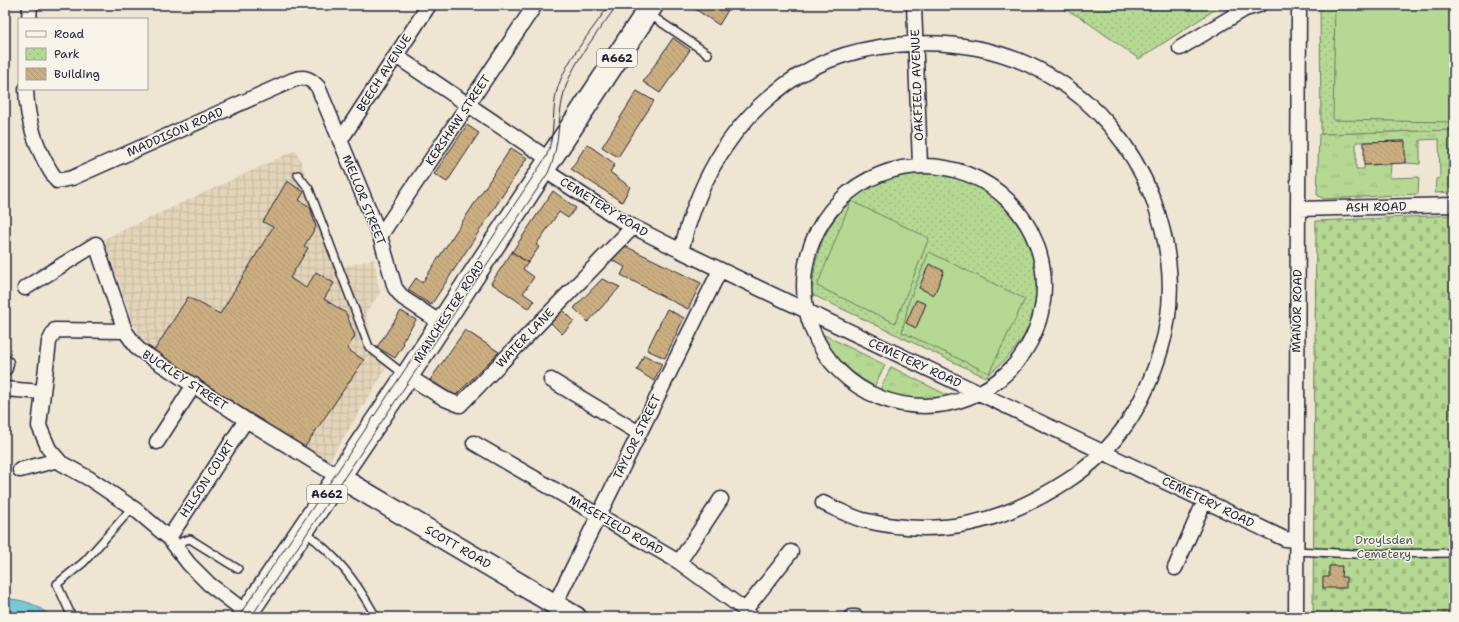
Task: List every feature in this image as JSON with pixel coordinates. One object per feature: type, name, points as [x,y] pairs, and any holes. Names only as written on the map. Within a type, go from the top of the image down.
[{"type":"main road","name":"MANCHESTER ROAD","points":[[249,616],[303,531],[649,9]]},
{"type":"street","points":[[29,18],[30,5]]},
{"type":"street","name":"BEECH AVENUE","points":[[340,141],[429,5]]},
{"type":"street","name":"KERSHAW STREET","points":[[380,236],[535,5]]},
{"type":"street","name":"OAKFIELD AVENUE","points":[[914,5],[920,165]]},
{"type":"street","points":[[1180,48],[1245,9],[1259,5]]},
{"type":"street","name":"MANOR ROAD","points":[[1296,617],[1295,545],[1299,5]]},
{"type":"street","points":[[681,251],[695,203],[708,173],[723,148],[740,126],[774,93],[798,76],[838,55],[882,46],[916,43],[955,44],[982,48],[1036,67],[1059,81],[1079,96],[1102,117],[1125,146],[1147,184],[1158,213],[1167,244],[1170,277],[1167,323],[1157,362],[1141,400],[1127,423],[1105,452],[1078,474],[1052,491],[1014,510],[982,522],[936,527],[903,527],[860,519],[823,503]]},
{"type":"street","name":"CEMETERY ROAD","points":[[396,56],[468,105],[547,165],[633,227],[803,310],[1205,500],[1295,545]]},
{"type":"street","name":"MELLOR STREET","points":[[293,80],[302,77],[308,78],[318,87],[380,236],[395,288],[403,298],[441,323]]},
{"type":"street","name":"MADDISON ROAD","points":[[26,90],[33,131],[38,149],[44,162],[57,181],[72,178],[293,80]]},
{"type":"street","points":[[920,165],[950,166],[962,169],[992,186],[1007,197],[1026,222],[1034,239],[1042,261],[1044,281],[1044,300],[1038,325],[1025,349],[1016,360],[1006,371],[979,393],[954,403],[935,407],[918,407],[894,404],[872,396],[852,384],[826,358],[811,331],[803,310],[804,278],[808,256],[826,217],[839,200],[853,188],[874,176],[900,168],[920,165]]},
{"type":"street","name":"ASH ROAD","points":[[1298,208],[1454,205]]},
{"type":"street","name":"WATER LANE","points":[[407,376],[445,399],[460,405],[633,227]]},
{"type":"street","name":"BUCKLEY STREET","points":[[25,288],[96,244],[125,331],[138,349],[246,420],[339,477]]},
{"type":"street","name":"TAYLOR STREET","points":[[556,604],[598,514],[720,270]]},
{"type":"street","points":[[125,331],[55,330],[49,342],[39,426],[49,448],[58,460],[132,508],[172,543],[189,564],[209,584],[249,616]]},
{"type":"street","points":[[552,380],[638,433]]},
{"type":"street","points":[[157,442],[194,385]]},
{"type":"street","points":[[5,389],[42,392]]},
{"type":"street","name":"HILSON COURT","points":[[172,543],[246,420]]},
{"type":"street","name":"MASEFIELD ROAD","points":[[474,443],[679,562],[748,613]]},
{"type":"street","points":[[20,470],[58,460]]},
{"type":"street","name":"SCOTT ROAD","points":[[339,477],[576,617]]},
{"type":"street","points":[[679,562],[721,499]]},
{"type":"street","points":[[1175,568],[1205,500]]},
{"type":"street","points":[[748,613],[791,552]]},
{"type":"street","points":[[851,617],[856,617]]},
{"type":"lane","points":[[649,9],[708,54]]},
{"type":"lane","points":[[298,175],[309,189],[369,347],[407,376]]},
{"type":"lane","points":[[72,617],[57,584],[84,562],[132,508]]},
{"type":"lane","points":[[303,531],[333,555],[359,587],[376,617]]},
{"type":"lane","points":[[172,543],[190,539],[238,569]]},
{"type":"lane","points":[[1295,545],[1357,554],[1454,552]]},
{"type":"shaded area","points":[[296,150],[342,267],[374,259],[380,293],[366,312],[373,348],[389,364],[328,463],[145,346],[133,323],[104,239]]},
{"type":"green space","points":[[1056,5],[1216,5],[1216,9],[1139,59],[1080,17]]},
{"type":"green space","points":[[1320,5],[1454,5],[1454,191],[1451,192],[1452,130],[1321,134]]},
{"type":"green space","points":[[1335,5],[1454,5],[1454,122],[1333,120]]},
{"type":"green space","points":[[1452,130],[1451,192],[1435,193],[1436,179],[1440,178],[1439,139],[1420,140],[1420,164],[1405,163],[1404,141],[1356,142],[1356,169],[1364,169],[1364,165],[1391,164],[1390,178],[1419,177],[1418,194],[1324,199],[1317,195],[1319,134]]},
{"type":"green space","points":[[921,173],[960,177],[978,185],[994,196],[1020,227],[1029,245],[1035,264],[1037,284],[1036,304],[1029,326],[1018,345],[994,370],[985,377],[811,294],[817,257],[823,239],[842,209],[855,197],[869,188],[902,176]]},
{"type":"green space","points":[[851,201],[929,238],[895,323],[817,286]]},
{"type":"green space","name":"Droylsden Cemetery","points":[[1454,215],[1454,617],[1313,617],[1316,221]]},
{"type":"green space","points":[[929,252],[1025,299],[989,373],[902,332],[909,301]]},
{"type":"green space","points":[[820,333],[885,365],[873,389],[856,379],[842,366],[829,350]]},
{"type":"green space","points":[[891,367],[953,398],[925,401],[906,399],[879,392]]},
{"type":"water","points":[[9,599],[32,604],[51,617],[5,617],[5,600]]},
{"type":"building","points":[[689,5],[721,5],[728,10],[719,25]]},
{"type":"building","points":[[673,38],[690,50],[660,93],[643,82]]},
{"type":"building","points":[[637,91],[654,101],[618,157],[602,147]]},
{"type":"building","points":[[467,125],[479,133],[447,182],[434,174]]},
{"type":"building","points":[[1405,141],[1405,163],[1364,165],[1364,142]]},
{"type":"building","points":[[587,144],[615,164],[610,172],[630,187],[622,202],[571,169]]},
{"type":"building","points":[[511,148],[527,158],[431,305],[408,290],[416,278],[422,283]]},
{"type":"building","points":[[287,181],[304,192],[299,200],[310,207],[316,227],[304,246],[308,248],[290,278],[306,288],[316,272],[334,283],[324,299],[346,313],[355,336],[347,349],[364,360],[304,448],[154,351],[188,297],[220,314],[273,227],[263,222]]},
{"type":"building","points":[[553,191],[576,208],[568,218],[559,212],[536,245],[539,247],[528,263],[512,252]]},
{"type":"building","points":[[625,246],[701,283],[688,309],[621,275],[625,267],[612,260]]},
{"type":"building","points":[[512,252],[528,263],[523,269],[534,277],[523,293],[534,301],[529,309],[491,283]]},
{"type":"building","points":[[929,264],[944,271],[934,295],[919,288]]},
{"type":"building","points":[[602,279],[620,287],[588,322],[574,308]]},
{"type":"building","points":[[916,300],[926,304],[916,328],[906,323]]},
{"type":"building","points":[[561,308],[574,321],[562,334],[549,321]]},
{"type":"building","points":[[667,309],[684,318],[665,358],[647,350]]},
{"type":"building","points":[[401,311],[416,320],[402,342],[404,344],[395,358],[377,347]]},
{"type":"building","points":[[465,330],[499,352],[455,396],[430,380]]},
{"type":"building","points":[[644,355],[662,364],[654,381],[637,370]]},
{"type":"building","points":[[1329,566],[1342,566],[1341,577],[1346,577],[1346,588],[1323,588],[1323,577],[1329,577]]},
{"type":"tram line","points":[[238,617],[335,475],[546,157],[551,142],[556,94],[560,82],[565,70],[609,5]]},
{"type":"tram line","points":[[251,617],[548,173],[555,151],[561,105],[567,83],[583,53],[617,5]]}]
